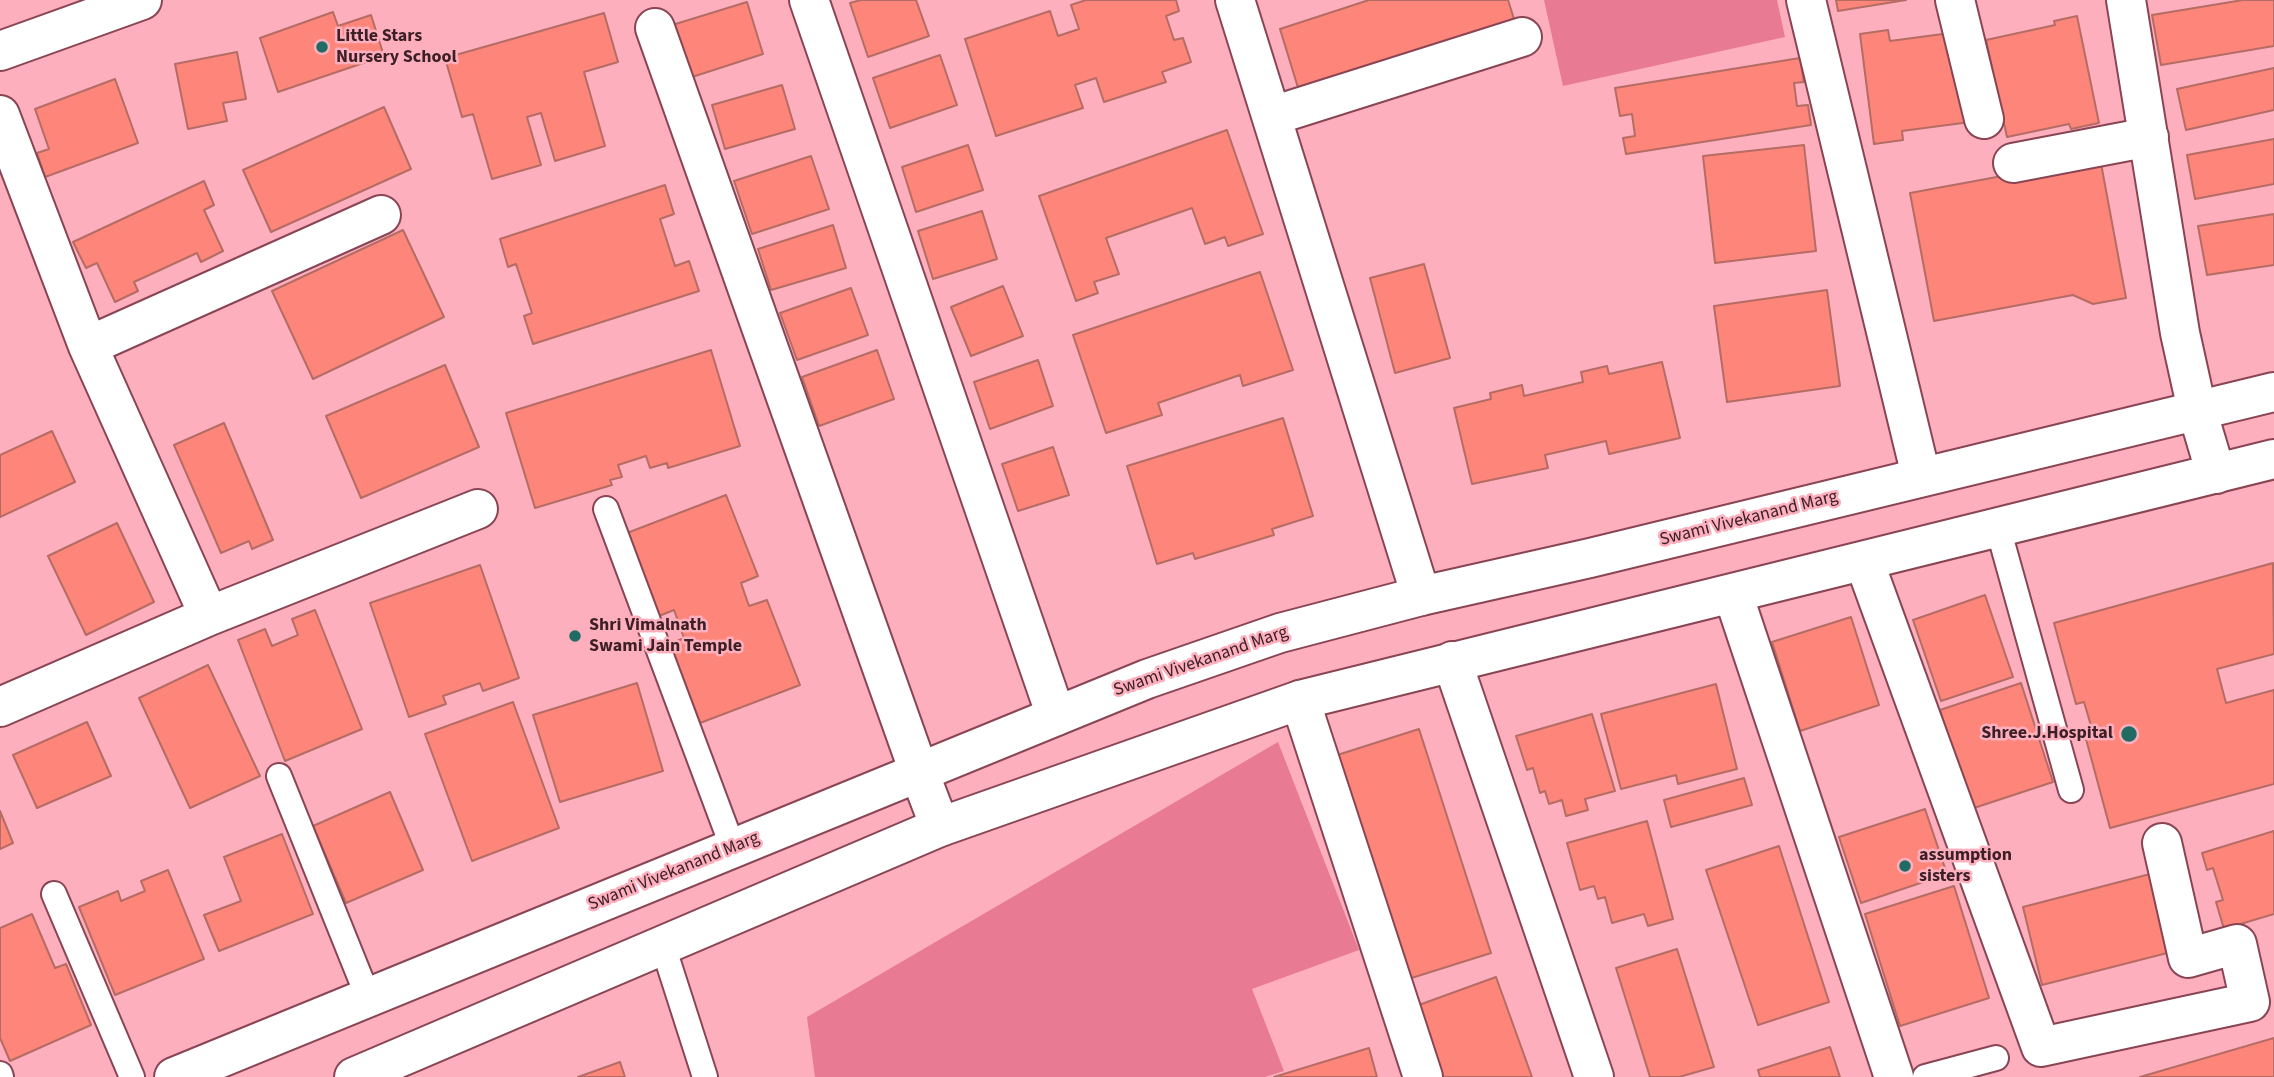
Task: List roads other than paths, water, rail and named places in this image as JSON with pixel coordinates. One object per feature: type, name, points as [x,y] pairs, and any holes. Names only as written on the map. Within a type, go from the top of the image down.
[{"type":"street","points":[[0,51],[142,0]]},
{"type":"street","points":[[809,0],[1055,716]]},
{"type":"street","points":[[1235,0],[1421,596]]},
{"type":"street","points":[[1806,0],[1921,476]]},
{"type":"street","points":[[1955,0],[1984,118]]},
{"type":"street","points":[[2126,0],[2180,333],[2197,410],[2216,474]]},
{"type":"street","points":[[656,28],[940,827]]},
{"type":"street","points":[[1272,116],[1522,37]]},
{"type":"street","points":[[0,115],[88,346],[209,616]]},
{"type":"street","points":[[2013,163],[2149,136]]},
{"type":"street","points":[[88,346],[381,215]]},
{"type":"street","name":"Swami Vivekanand Marg","points":[[174,1077],[1147,679],[1280,633],[1421,596],[1590,558],[2274,392]]},
{"type":"street","points":[[354,1077],[940,827],[1300,700],[2274,459]]},
{"type":"street","points":[[0,707],[209,616],[478,509]]},
{"type":"street","points":[[1864,561],[2041,1047],[2250,1002],[2238,944],[2188,958],[2162,843]]},
{"type":"street","points":[[1733,594],[1894,1077]]},
{"type":"street","points":[[1452,661],[1594,1077]]},
{"type":"street","points":[[1300,700],[1423,1077]]},
{"type":"lane","points":[[606,509],[733,848]]},
{"type":"lane","points":[[1998,528],[2071,790]]},
{"type":"lane","points":[[279,776],[368,997]]},
{"type":"lane","points":[[54,894],[132,1077]]},
{"type":"lane","points":[[663,946],[705,1077]]},
{"type":"lane","points":[[1925,1077],[1996,1059]]},
{"type":"place","name":"Little Stars Nursery School","points":[[322,47]]},
{"type":"place","name":"Shri Vimalnath Swami Jain Temple","points":[[575,636]]},
{"type":"place","name":"Shree.J.Hospital","points":[[2129,734]]},
{"type":"place","name":"assumption sisters","points":[[1905,866]]}]
